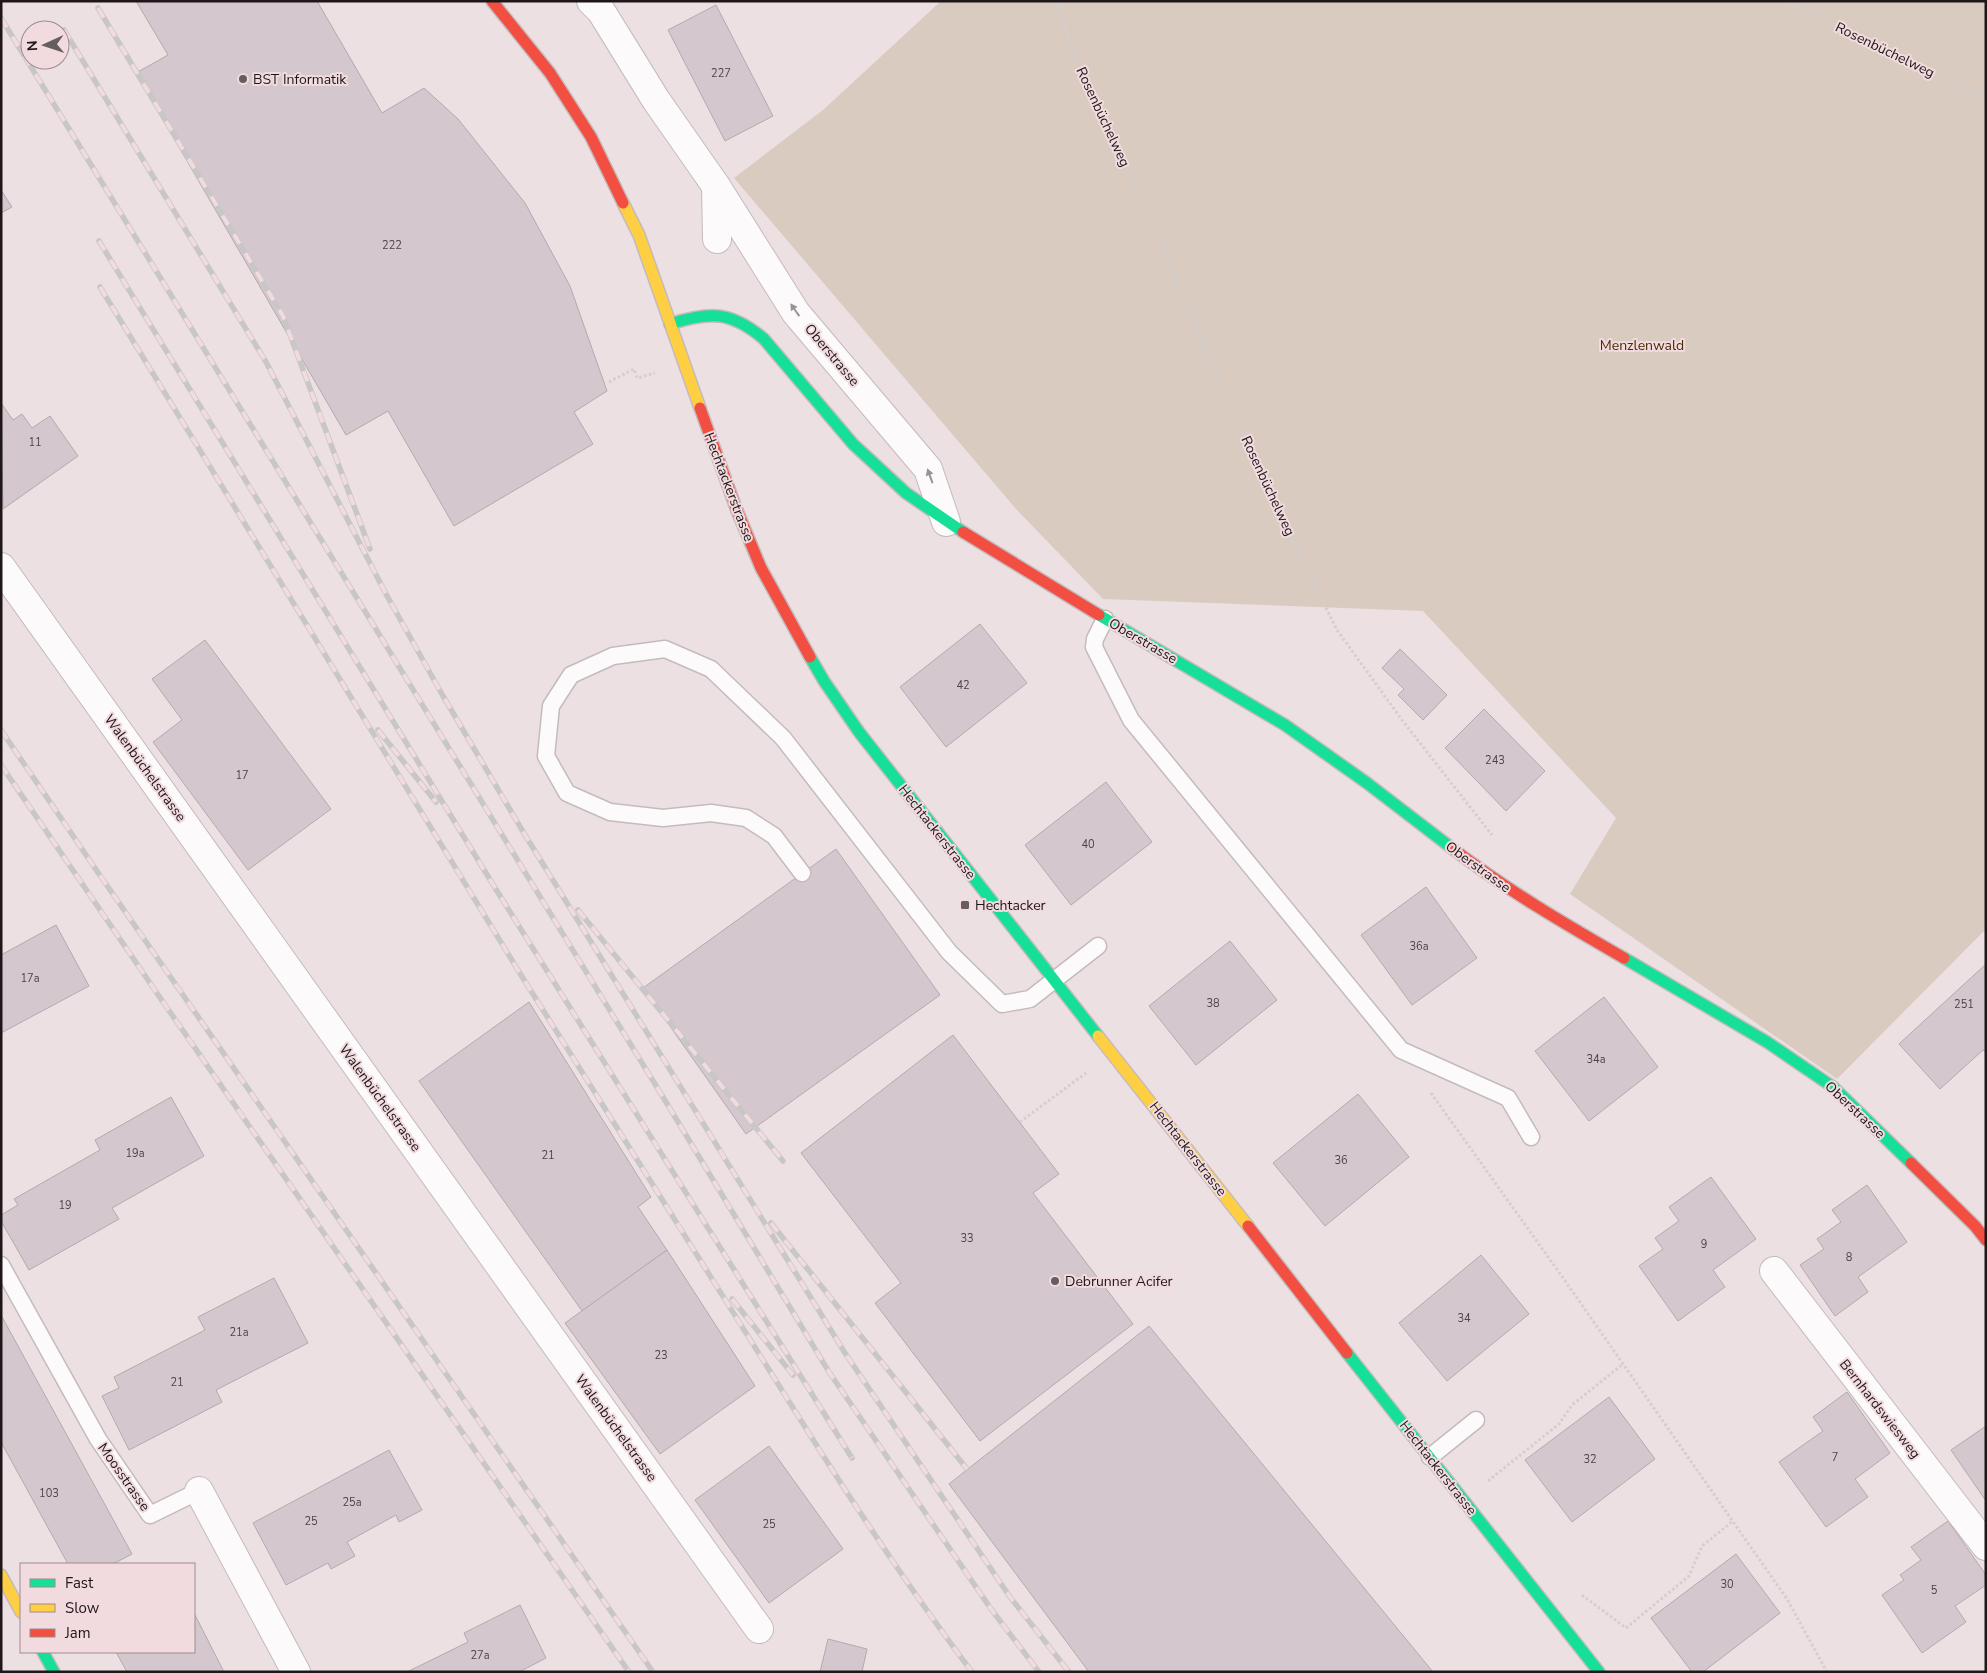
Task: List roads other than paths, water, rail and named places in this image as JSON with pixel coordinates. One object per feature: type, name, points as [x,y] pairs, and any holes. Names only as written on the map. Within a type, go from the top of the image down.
[{"type":"street","name":"Hechtackerstrasse","points":[[492,1],[550,73],[591,137],[639,235],[736,508],[761,568],[824,681],[859,732],[1599,1672]]},
{"type":"street","name":"Oberstrasse","points":[[591,1],[602,11],[656,100],[716,186],[796,313],[928,469],[946,522]]},
{"type":"street","points":[[716,186],[717,239]]},
{"type":"street","name":"Oberstrasse","points":[[670,324],[691,317],[711,314],[727,316],[749,325],[764,339],[852,444],[906,493],[946,522],[1105,619],[1285,725],[1367,783],[1483,872],[1553,918],[1767,1042],[1834,1087],[1975,1226],[1986,1240]]},
{"type":"street","name":"Walenbüchelstrasse","points":[[1,567],[760,1629]]},
{"type":"street","name":"Bernhardswiesweg","points":[[1774,1271],[1986,1546]]},
{"type":"street","name":"Moosstrasse","points":[[199,1491],[296,1672]]},
{"type":"street","points":[[1,1576],[20,1610]]},
{"type":"street","points":[[44,1653],[54,1672]]},
{"type":"lane","points":[[1105,619],[1095,639],[1094,647],[1131,720],[1401,1050],[1508,1098],[1531,1137]]},
{"type":"lane","points":[[802,874],[774,836],[746,818],[711,813],[663,818],[610,812],[567,793],[546,756],[551,706],[571,675],[614,656],[665,649],[711,669],[783,738],[949,952],[1002,1004],[1030,999],[1098,946]]},
{"type":"lane","name":"Moosstrasse","points":[[1,1265],[98,1439],[150,1515],[199,1491]]},
{"type":"lane","points":[[1430,1457],[1476,1420]]},
{"type":"railway","points":[[98,8],[283,316],[370,549]]},
{"type":"railway","points":[[1,18],[666,1102],[829,1372],[991,1609],[1039,1672]]},
{"type":"railway","points":[[70,40],[266,362],[386,594],[443,696],[525,835],[845,1353],[1010,1597],[1069,1672]]},
{"type":"railway","points":[[99,241],[497,891],[852,1458]]},
{"type":"railway","points":[[100,287],[521,975],[817,1446],[931,1617],[972,1672]]},
{"type":"railway","points":[[1,730],[653,1672]]},
{"type":"railway","points":[[378,730],[436,802]]},
{"type":"railway","points":[[1,765],[163,1002],[629,1672]]},
{"type":"railway","points":[[578,910],[783,1161]]},
{"type":"railway","points":[[771,1223],[967,1469]]},
{"type":"railway","points":[[732,1299],[793,1375]]},
{"type":"place","name":"BST Informatik","points":[[243,79]]},
{"type":"place","name":"Hechtacker","points":[[965,905]]},
{"type":"place","name":"Debrunner Acifer","points":[[1055,1281]]},
{"type":"park label","name":"Menzlenwald","points":[[1642,345]]}]
